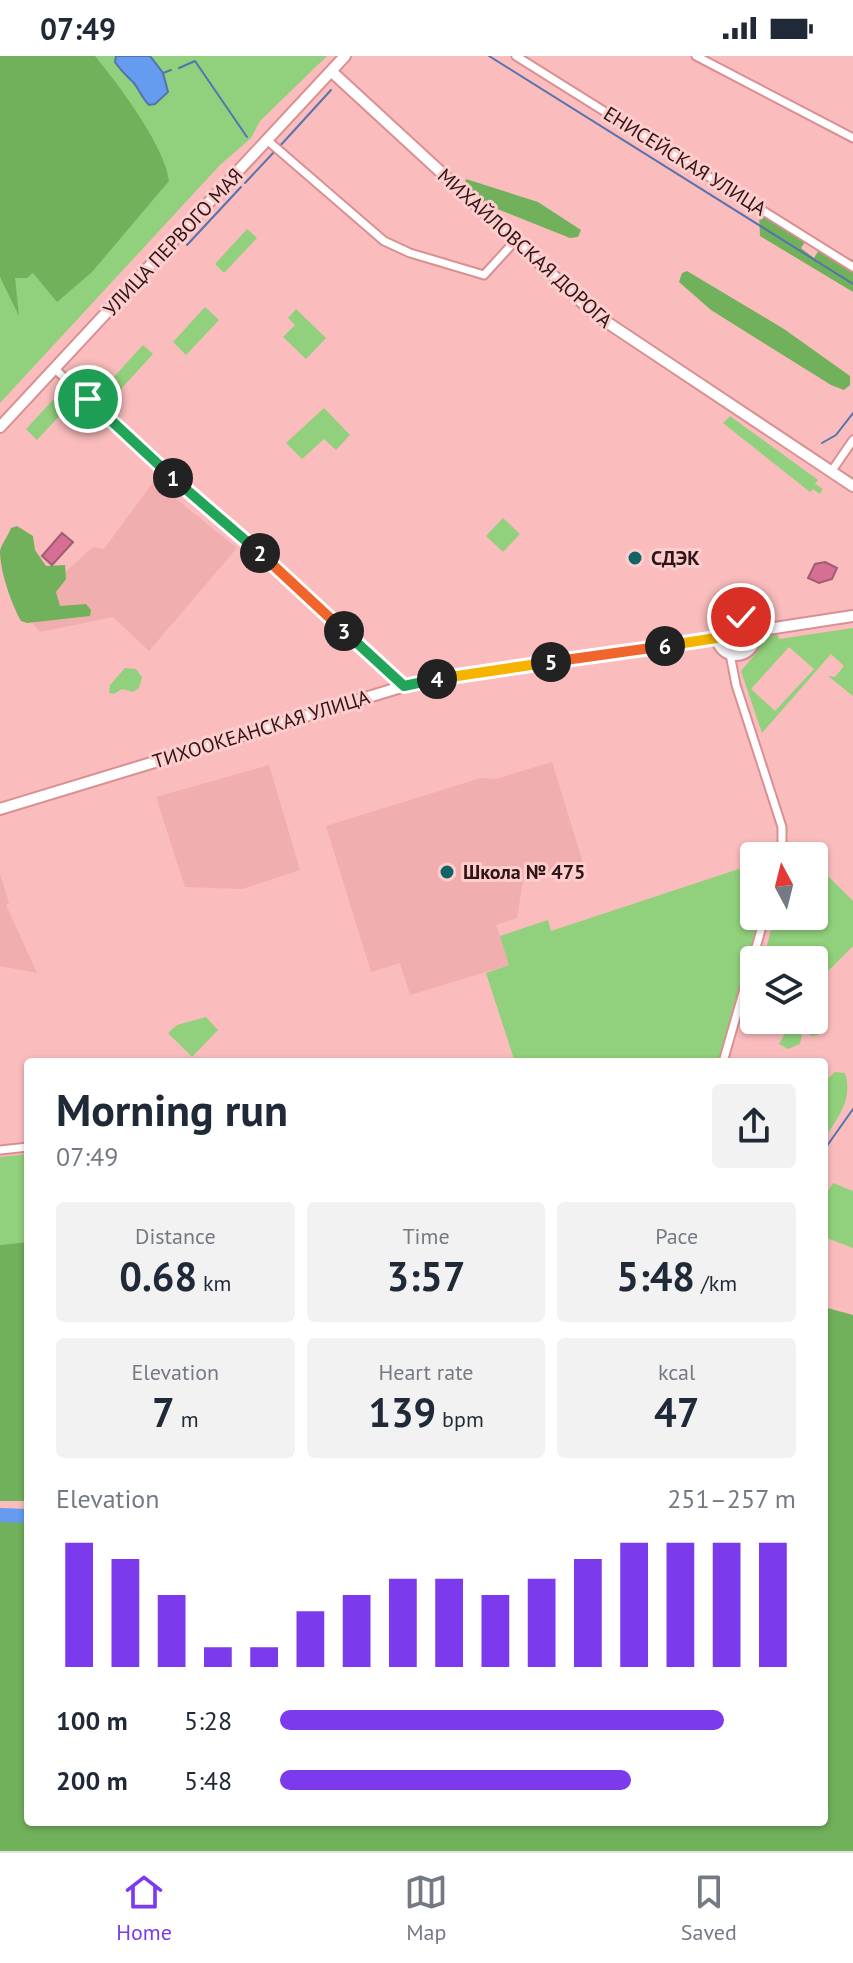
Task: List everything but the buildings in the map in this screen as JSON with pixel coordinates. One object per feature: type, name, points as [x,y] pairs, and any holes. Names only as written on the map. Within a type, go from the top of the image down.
[{"type":"street","name":"УЛИЦА ПЕРВОГО МАЯ","points":[[0,427],[345,56]]},
{"type":"street","name":"ЕНИСЕЙСКАЯ УЛИЦА","points":[[516,56],[853,267]]},
{"type":"street","points":[[696,56],[853,138]]},
{"type":"street","name":"МИХАЙЛОВСКАЯ ДОРОГА","points":[[331,71],[596,315],[853,486]]},
{"type":"street","points":[[267,140],[393,247],[484,275],[515,241]]},
{"type":"street","points":[[54,368],[404,686]]},
{"type":"street","points":[[831,472],[853,440]]},
{"type":"street","points":[[734,616],[748,620],[755,631],[755,640],[747,652],[730,654],[721,648],[716,638],[721,624],[734,616]]},
{"type":"street","points":[[755,631],[853,616]]},
{"type":"street","name":"ТИХООКЕАНСКАЯ УЛИЦА","points":[[0,809],[404,686],[716,638]]},
{"type":"street","points":[[730,654],[736,685],[782,827],[782,842]]},
{"type":"street","points":[[724,1058],[761,930]]},
{"type":"street","points":[[0,1150],[24,1147]]},
{"type":"shaded area","points":[[154,481],[237,548],[149,651],[113,617],[40,632],[22,611],[93,547],[104,549]]},
{"type":"shaded area","name":"Школа № 475","points":[[552,762],[583,863],[523,881],[517,918],[496,925],[509,965],[410,995],[400,963],[371,972],[326,826],[481,778],[496,779]]},
{"type":"shaded area","points":[[269,765],[300,870],[242,889],[185,887],[156,797]]},
{"type":"shaded area","points":[[0,874],[9,903],[6,905],[37,973],[0,966]]},
{"type":"green space","points":[[0,56],[327,56],[260,121],[251,138],[220,165],[0,403]]},
{"type":"green space","points":[[0,56],[95,56],[150,133],[169,181],[92,272],[57,302],[33,273],[27,278],[15,278],[19,316],[0,277]]},
{"type":"green space","points":[[466,179],[538,202],[581,230],[578,237],[570,238],[485,204],[464,190]]},
{"type":"green space","points":[[759,213],[805,242],[801,248],[814,258],[824,247],[853,260],[853,292],[760,236]]},
{"type":"green space","points":[[247,229],[257,238],[224,273],[215,264]]},
{"type":"green space","points":[[687,271],[784,329],[850,376],[850,385],[844,390],[831,385],[711,310],[679,282],[682,273]]},
{"type":"green space","points":[[205,307],[219,320],[186,355],[173,342]]},
{"type":"green space","points":[[296,309],[326,338],[306,359],[283,337],[295,325],[288,318]]},
{"type":"green space","points":[[143,345],[153,354],[121,389],[111,380]]},
{"type":"green space","points":[[63,389],[74,400],[37,440],[26,429]]},
{"type":"green space","points":[[324,408],[350,435],[336,450],[324,439],[302,459],[286,443]]},
{"type":"green space","points":[[730,416],[818,480],[815,484],[823,489],[820,494],[813,489],[810,492],[723,423]]},
{"type":"green space","points":[[503,518],[520,534],[503,552],[486,536]]},
{"type":"green space","points":[[17,526],[33,536],[35,550],[46,566],[65,565],[66,579],[56,592],[60,606],[86,604],[91,610],[90,616],[27,623],[21,621],[7,587],[0,551],[11,528]]},
{"type":"green space","points":[[853,628],[853,696],[828,676],[835,677],[844,666],[831,654],[762,733],[741,671],[764,638],[777,633],[779,639]],"holes":[[[789,647],[814,669],[775,711],[751,689]]]},
{"type":"green space","points":[[125,668],[136,669],[142,677],[139,688],[133,692],[122,689],[114,694],[109,693],[110,685]]},
{"type":"green space","points":[[740,869],[740,930],[756,930],[752,946],[740,946],[740,987],[720,1058],[514,1058],[486,973],[509,965],[500,936],[548,920],[551,931]]},
{"type":"green space","points":[[828,876],[853,901],[853,946],[828,971],[828,946],[767,946],[771,930],[828,930]]},
{"type":"green space","points":[[206,1017],[218,1030],[192,1057],[168,1033],[177,1025]]},
{"type":"green space","points":[[784,1034],[802,1034],[800,1044],[788,1049],[779,1044]]},
{"type":"green space","points":[[835,1072],[845,1073],[847,1091],[843,1107],[828,1133],[828,1078]]},
{"type":"green space","points":[[24,1154],[24,1242],[0,1245],[0,1157]]},
{"type":"green space","points":[[833,1183],[853,1191],[853,1248],[828,1239],[828,1191]]},
{"type":"green space","points":[[24,1242],[24,1501],[0,1501],[0,1245]]},
{"type":"green space","points":[[828,1308],[853,1315],[853,1851],[0,1851],[0,1520],[24,1520],[24,1826],[828,1826]]},
{"type":"water","points":[[116,56],[150,56],[163,73],[168,92],[155,104],[149,105],[115,62]]},
{"type":"waterway","points":[[489,56],[853,284]]},
{"type":"waterway","points":[[179,68],[195,61],[247,137]]},
{"type":"waterway","points":[[163,73],[171,70]]},
{"type":"waterway","points":[[279,147],[331,90]]},
{"type":"waterway","points":[[245,183],[274,152]]},
{"type":"waterway","points":[[187,245],[241,187]]},
{"type":"waterway","points":[[822,443],[836,435],[853,413]]},
{"type":"waterway","points":[[828,1144],[853,1109]]},
{"type":"waterway","points":[[0,1515],[24,1516]]},
{"type":"place","name":"СДЭК","points":[[635,558]]},
{"type":"place","name":"Школа № 475","points":[[447,872]]},
{"type":"route","points":[[88,399],[404,686],[475,672],[716,638],[721,624],[734,616],[741,617]]}]
